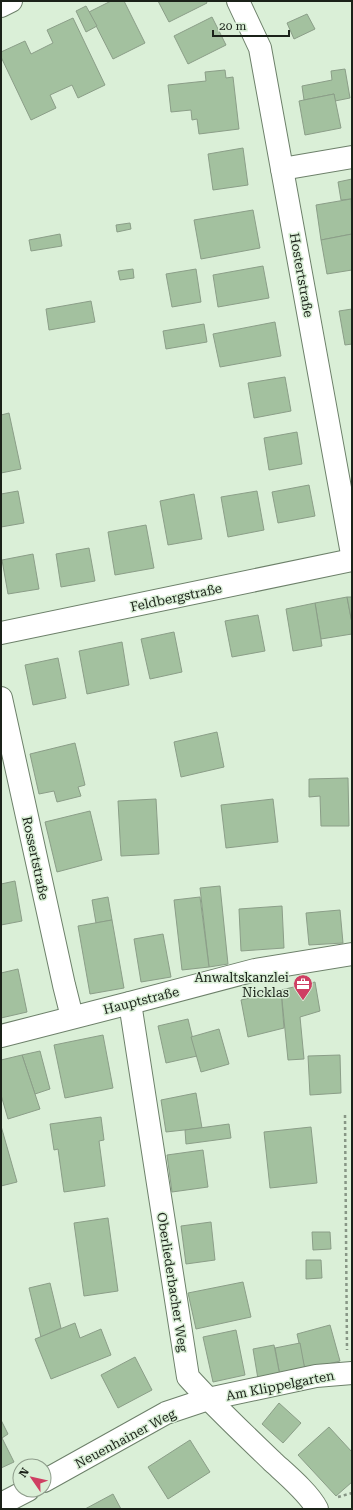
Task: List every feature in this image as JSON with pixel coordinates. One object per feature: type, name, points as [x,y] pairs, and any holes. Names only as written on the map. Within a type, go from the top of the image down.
[{"type":"street","points":[[1,6],[12,1]]},
{"type":"street","name":"Hostertstraße","points":[[238,1],[260,48],[352,554]]},
{"type":"street","points":[[282,169],[352,156]]},
{"type":"street","name":"Feldbergstraße","points":[[1,633],[352,560]]},
{"type":"street","name":"Rossertstraße","points":[[1,698],[72,1017]]},
{"type":"street","name":"Hauptstraße","points":[[1,1036],[255,970],[352,954]]},
{"type":"street","name":"Oberliederbacher Weg","points":[[130,1003],[188,1377],[208,1399],[288,1476],[314,1503],[317,1509]]},
{"type":"street","name":"Am Klippelgarten","points":[[208,1399],[316,1376],[350,1373]]},
{"type":"street","name":"Neuenhainer Weg","points":[[52,1477],[166,1413],[208,1399]]},
{"type":"street","points":[[1,1504],[13,1498]]},
{"type":"path","points":[[345,1115],[350,1373]]},
{"type":"building","points":[[111,1],[124,1],[145,43],[113,59],[89,12]]},
{"type":"building","points":[[158,1],[206,1],[207,3],[169,22]]},
{"type":"building","points":[[86,6],[97,26],[86,32],[76,11]]},
{"type":"building","points":[[307,14],[315,29],[294,39],[287,23]]},
{"type":"building","points":[[212,17],[226,45],[188,64],[174,36]]},
{"type":"building","points":[[73,18],[105,85],[78,98],[72,85],[50,95],[56,108],[31,120],[1,57],[1,52],[25,41],[31,54],[53,43],[47,30]]},
{"type":"building","points":[[345,69],[350,98],[335,101],[334,94],[304,100],[302,86],[332,80],[331,71]]},
{"type":"building","points":[[225,70],[226,78],[233,77],[239,129],[199,134],[197,119],[192,120],[191,110],[171,112],[168,85],[206,81],[205,72]]},
{"type":"building","points":[[334,94],[341,128],[305,135],[299,101]]},
{"type":"building","points":[[243,148],[248,185],[213,190],[208,154]]},
{"type":"building","points":[[352,179],[352,204],[351,199],[341,200],[338,182]]},
{"type":"building","points":[[351,199],[352,234],[321,240],[316,205]]},
{"type":"building","points":[[253,210],[260,248],[201,259],[194,220]]},
{"type":"building","points":[[130,223],[131,229],[117,232],[116,225]]},
{"type":"building","points":[[60,234],[62,246],[31,251],[29,240]]},
{"type":"building","points":[[352,234],[352,270],[327,274],[321,240]]},
{"type":"building","points":[[263,266],[269,298],[218,307],[213,275]]},
{"type":"building","points":[[133,269],[134,278],[120,280],[118,271]]},
{"type":"building","points":[[196,269],[201,302],[172,307],[166,274]]},
{"type":"building","points":[[91,301],[95,322],[49,330],[46,309]]},
{"type":"building","points":[[352,309],[352,344],[345,345],[339,311]]},
{"type":"building","points":[[275,322],[281,356],[220,367],[213,334]]},
{"type":"building","points":[[204,324],[207,342],[166,349],[163,331]]},
{"type":"building","points":[[285,377],[291,411],[254,418],[248,383]]},
{"type":"building","points":[[9,413],[21,469],[1,473],[1,415]]},
{"type":"building","points":[[297,432],[302,464],[269,470],[264,438]]},
{"type":"building","points":[[309,485],[315,516],[278,523],[272,492]]},
{"type":"building","points":[[18,491],[24,523],[1,527],[1,494]]},
{"type":"building","points":[[257,491],[264,530],[228,537],[221,497]]},
{"type":"building","points":[[194,494],[202,539],[168,545],[160,501]]},
{"type":"building","points":[[146,525],[154,568],[115,575],[108,532]]},
{"type":"building","points":[[89,548],[95,581],[61,587],[56,554]]},
{"type":"building","points":[[33,554],[39,589],[8,594],[2,560]]},
{"type":"building","points":[[347,597],[352,623],[352,634],[321,639],[315,603]]},
{"type":"building","points":[[347,597],[352,597],[352,623]]},
{"type":"building","points":[[315,603],[322,646],[293,651],[286,609]]},
{"type":"building","points":[[258,615],[265,651],[232,657],[225,621]]},
{"type":"building","points":[[174,632],[182,672],[150,679],[141,639]]},
{"type":"building","points":[[122,642],[129,685],[87,694],[79,651]]},
{"type":"building","points":[[58,658],[66,698],[33,705],[25,665]]},
{"type":"building","points":[[217,732],[224,767],[181,777],[174,742]]},
{"type":"building","points":[[75,743],[85,785],[78,787],[81,796],[57,802],[54,791],[39,794],[30,754]]},
{"type":"building","points":[[348,778],[349,826],[321,826],[320,796],[309,797],[309,779]]},
{"type":"building","points":[[156,799],[159,854],[121,856],[118,801]]},
{"type":"building","points":[[273,799],[278,842],[226,848],[221,805]]},
{"type":"building","points":[[90,811],[102,860],[57,872],[45,822]]},
{"type":"building","points":[[15,881],[22,921],[1,925],[1,884]]},
{"type":"building","points":[[220,886],[228,964],[209,967],[200,888]]},
{"type":"building","points":[[108,897],[112,920],[96,923],[92,900]]},
{"type":"building","points":[[200,897],[209,967],[182,970],[174,900]]},
{"type":"building","points":[[282,906],[284,948],[241,951],[239,909]]},
{"type":"building","points":[[340,910],[343,943],[309,945],[306,913]]},
{"type":"building","points":[[112,920],[124,988],[90,994],[78,926]]},
{"type":"building","points":[[163,934],[171,977],[141,982],[134,939]]},
{"type":"building","points":[[18,969],[27,1012],[1,1018],[1,973]]},
{"type":"building","points":[[315,982],[320,1011],[300,1017],[304,1059],[288,1060],[281,990]]},
{"type":"building","points":[[281,990],[284,1028],[248,1037],[241,1000]]},
{"type":"building","points":[[188,1019],[197,1056],[166,1063],[158,1026]]},
{"type":"building","points":[[219,1029],[229,1064],[201,1072],[191,1037]]},
{"type":"building","points":[[103,1035],[113,1088],[65,1098],[54,1045]]},
{"type":"building","points":[[40,1051],[50,1089],[35,1094],[22,1055]]},
{"type":"building","points":[[22,1055],[40,1109],[8,1119],[1,1095],[1,1060]]},
{"type":"building","points":[[340,1055],[341,1093],[310,1095],[308,1056]]},
{"type":"building","points":[[196,1093],[202,1128],[166,1132],[161,1100]]},
{"type":"building","points":[[101,1117],[104,1140],[99,1141],[105,1186],[64,1192],[58,1149],[54,1150],[50,1124]]},
{"type":"building","points":[[229,1124],[231,1138],[186,1144],[185,1130]]},
{"type":"building","points":[[1,1126],[17,1182],[1,1186]]},
{"type":"building","points":[[311,1127],[317,1183],[270,1188],[264,1132]]},
{"type":"building","points":[[203,1150],[208,1187],[172,1192],[167,1155]]},
{"type":"building","points":[[108,1218],[118,1291],[84,1296],[74,1223]]},
{"type":"building","points":[[211,1222],[215,1260],[186,1264],[181,1226]]},
{"type":"building","points":[[312,1232],[330,1232],[331,1249],[313,1250]]},
{"type":"building","points":[[306,1260],[321,1260],[322,1278],[306,1279]]},
{"type":"building","points":[[243,1282],[251,1317],[196,1329],[188,1293]]},
{"type":"building","points":[[50,1283],[61,1328],[41,1337],[29,1288]]},
{"type":"building","points":[[75,1323],[80,1338],[101,1329],[111,1355],[51,1379],[35,1339]]},
{"type":"building","points":[[330,1325],[340,1361],[305,1370],[297,1334]]},
{"type":"building","points":[[236,1330],[245,1375],[213,1382],[203,1337]]},
{"type":"building","points":[[300,1343],[305,1370],[280,1376],[275,1348]]},
{"type":"building","points":[[274,1345],[280,1376],[258,1379],[253,1349]]},
{"type":"building","points":[[135,1357],[152,1390],[118,1408],[101,1375]]},
{"type":"building","points":[[279,1403],[301,1423],[283,1443],[262,1424]]},
{"type":"building","points":[[1,1420],[8,1434],[2,1438],[12,1458],[12,1463],[1,1468]]},
{"type":"building","points":[[329,1427],[352,1452],[352,1482],[336,1496],[298,1455]]},
{"type":"building","points":[[190,1440],[210,1472],[168,1499],[148,1467]]},
{"type":"building","points":[[113,1494],[121,1509],[85,1509]]},
{"type":"place","name":"Anwaltskanzlei Nicklas","points":[[303,1001]]}]
